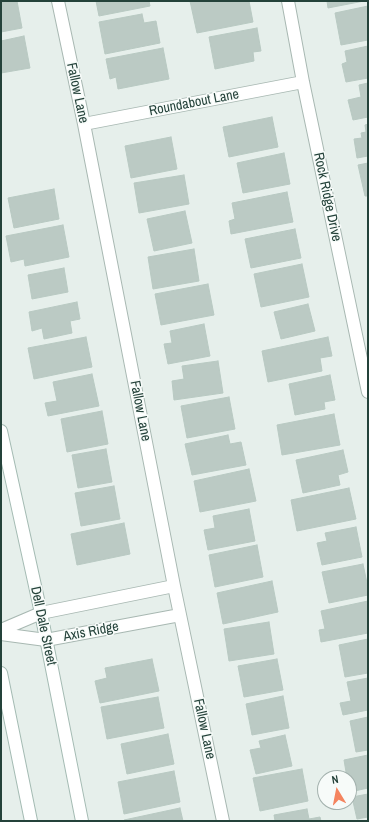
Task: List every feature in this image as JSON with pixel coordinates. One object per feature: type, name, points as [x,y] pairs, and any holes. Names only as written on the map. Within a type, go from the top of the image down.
[{"type":"street","name":"Fallow Lane","points":[[58,1],[84,124],[174,586],[223,821]]},
{"type":"street","name":"Rock Ridge Drive","points":[[288,1],[303,82],[368,392]]},
{"type":"street","name":"Roundabout Lane","points":[[84,124],[303,82]]},
{"type":"street","name":"Dell Dale Street","points":[[1,431],[41,613],[82,821]]},
{"type":"street","name":"Axis Ridge","points":[[1,630],[41,613],[174,586]]},
{"type":"street","name":"Axis Ridge","points":[[1,634],[46,640],[180,615]]},
{"type":"street","points":[[1,673],[31,821]]},
{"type":"building","points":[[17,1],[22,28],[1,32],[1,2]]},
{"type":"building","points":[[96,1],[149,1],[150,6],[99,16]]},
{"type":"building","points":[[190,1],[249,1],[253,22],[197,33]]},
{"type":"building","points":[[327,1],[364,1],[328,8]]},
{"type":"building","points":[[368,6],[368,40],[341,45],[335,13]]},
{"type":"building","points":[[142,14],[144,23],[156,21],[160,43],[105,54],[99,22]]},
{"type":"building","points":[[257,28],[261,51],[253,52],[254,61],[215,69],[209,37]]},
{"type":"building","points":[[24,36],[30,68],[1,73],[1,41]]},
{"type":"building","points":[[368,46],[368,78],[346,82],[342,64],[347,62],[345,51]]},
{"type":"building","points":[[163,48],[169,79],[118,89],[116,77],[110,79],[106,59]]},
{"type":"building","points":[[368,83],[368,117],[353,120],[348,100],[361,97],[359,85]]},
{"type":"building","points":[[272,117],[278,147],[229,157],[223,127]]},
{"type":"building","points":[[368,124],[368,156],[357,158],[354,139],[362,138],[361,133],[366,132],[365,125]]},
{"type":"building","points":[[171,137],[177,169],[131,178],[125,146]]},
{"type":"building","points":[[284,153],[290,184],[243,193],[237,163]]},
{"type":"building","points":[[368,163],[368,196],[365,196],[358,165]]},
{"type":"building","points":[[184,175],[189,204],[139,213],[134,183]]},
{"type":"building","points":[[54,189],[59,219],[14,228],[8,198]]},
{"type":"building","points":[[287,192],[293,222],[231,234],[229,221],[235,219],[232,203]]},
{"type":"building","points":[[185,211],[192,243],[154,251],[147,219]]},
{"type":"building","points":[[63,225],[69,257],[25,266],[24,259],[11,262],[6,236]]},
{"type":"building","points":[[295,229],[301,258],[251,268],[245,239]]},
{"type":"building","points":[[194,249],[199,281],[153,289],[148,257]]},
{"type":"building","points":[[302,264],[309,297],[261,307],[254,274]]},
{"type":"building","points":[[64,268],[68,292],[32,299],[28,275]]},
{"type":"building","points":[[208,284],[214,315],[161,325],[155,294]]},
{"type":"building","points":[[77,302],[80,319],[70,321],[72,333],[44,339],[42,328],[32,331],[29,312]]},
{"type":"building","points":[[308,304],[315,331],[281,339],[274,312]]},
{"type":"building","points":[[204,324],[210,356],[168,364],[164,344],[172,343],[170,331]]},
{"type":"building","points":[[86,337],[92,367],[34,379],[28,348]]},
{"type":"building","points":[[328,337],[332,356],[320,358],[322,371],[268,382],[262,351]]},
{"type":"building","points":[[218,361],[223,393],[174,400],[172,381],[184,379],[182,366]]},
{"type":"building","points":[[92,374],[99,406],[48,416],[45,403],[57,401],[53,382]]},
{"type":"building","points":[[330,375],[335,400],[324,402],[325,409],[295,415],[289,384]]},
{"type":"building","points":[[229,397],[235,429],[187,438],[181,406]]},
{"type":"building","points":[[102,411],[108,444],[67,452],[61,419]]},
{"type":"building","points":[[334,414],[340,445],[282,455],[277,425]]},
{"type":"building","points":[[228,435],[230,444],[241,442],[246,465],[192,475],[185,444]]},
{"type":"building","points":[[106,449],[112,482],[78,488],[72,455]]},
{"type":"building","points":[[343,450],[348,472],[338,475],[340,485],[303,493],[296,460]]},
{"type":"building","points":[[249,469],[256,501],[200,512],[194,481]]},
{"type":"building","points":[[114,486],[120,519],[81,526],[75,493]]},
{"type":"building","points":[[349,488],[356,519],[297,531],[291,500]]},
{"type":"building","points":[[249,509],[255,541],[208,550],[204,530],[215,528],[213,516]]},
{"type":"building","points":[[124,523],[130,554],[77,565],[71,534]]},
{"type":"building","points":[[356,527],[362,557],[322,565],[317,543],[327,541],[325,533]]},
{"type":"building","points":[[257,545],[263,577],[215,587],[209,555]]},
{"type":"building","points":[[363,564],[368,595],[329,603],[322,572]]},
{"type":"building","points":[[272,581],[278,612],[223,624],[217,593]]},
{"type":"building","points":[[368,601],[368,633],[321,642],[319,630],[325,629],[321,611]]},
{"type":"building","points":[[269,622],[274,654],[229,661],[224,629]]},
{"type":"building","points":[[368,639],[368,673],[345,677],[339,645]]},
{"type":"building","points":[[152,659],[159,691],[100,703],[95,681],[107,678],[105,668]]},
{"type":"building","points":[[277,659],[283,690],[244,697],[238,666]]},
{"type":"building","points":[[368,678],[368,710],[343,715],[340,703],[351,701],[347,682]]},
{"type":"building","points":[[283,696],[289,728],[252,735],[246,704]]},
{"type":"building","points":[[158,697],[164,728],[107,739],[101,707]]},
{"type":"building","points":[[368,717],[368,750],[356,752],[350,721]]},
{"type":"building","points":[[168,734],[174,764],[127,774],[121,744]]},
{"type":"building","points":[[285,735],[292,766],[256,774],[250,750],[261,748],[259,741]]},
{"type":"building","points":[[368,755],[368,788],[357,790],[357,770],[346,770],[344,760]]},
{"type":"building","points":[[302,769],[308,801],[260,811],[253,778]]},
{"type":"building","points":[[174,771],[180,802],[124,814],[118,782]]},
{"type":"building","points":[[368,794],[368,817],[357,819],[355,810],[357,810],[357,796]]},
{"type":"building","points":[[180,808],[183,821],[124,821],[124,820]]},
{"type":"building","points":[[307,809],[309,819],[320,817],[321,821],[275,821],[274,815]]}]
